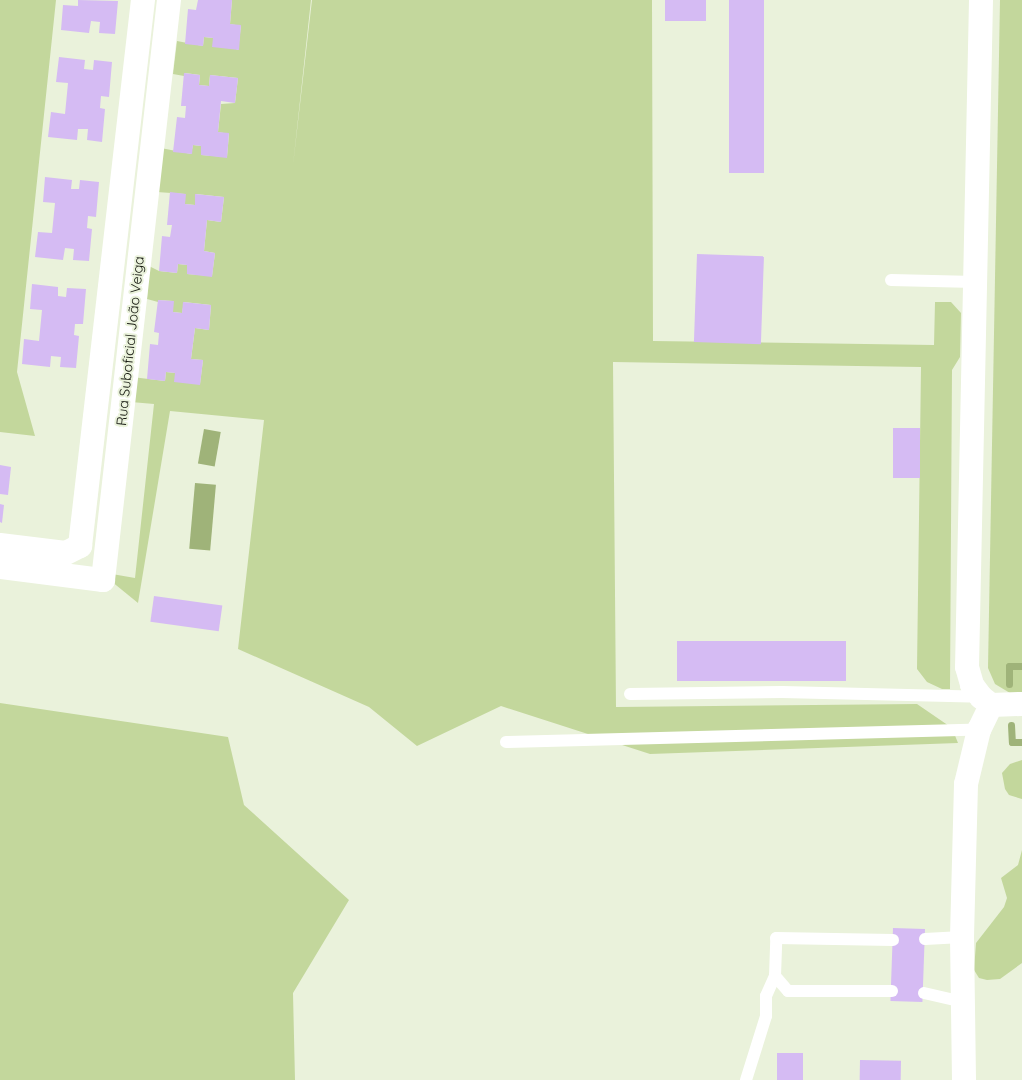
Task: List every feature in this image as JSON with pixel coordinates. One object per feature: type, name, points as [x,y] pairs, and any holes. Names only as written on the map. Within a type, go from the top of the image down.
[{"type":"street","name":"Rua Suboficial João Veiga","points":[[0,545],[66,553],[80,546],[143,0]]},
{"type":"street","name":"Rua Suboficial João Veiga","points":[[0,568],[103,580],[169,0]]},
{"type":"street","points":[[981,0],[967,667],[972,685],[986,701],[1022,704]]},
{"type":"street","points":[[964,1080],[962,937],[966,784],[986,701]]},
{"type":"lane","points":[[891,280],[975,282]]},
{"type":"lane","points":[[630,694],[782,692],[986,701]]},
{"type":"lane","points":[[506,742],[980,730]]},
{"type":"lane","points":[[925,939],[962,937]]},
{"type":"lane","points":[[746,1080],[766,1016],[766,996],[775,976],[776,938],[893,940]]},
{"type":"lane","points":[[775,976],[788,991],[892,991]]},
{"type":"lane","points":[[924,993],[962,1002]]},
{"type":"shaded area","points":[[0,0],[56,0],[17,372],[35,436],[0,432]]},
{"type":"shaded area","points":[[232,0],[311,0],[293,165],[312,0],[652,0],[653,341],[934,345],[935,302],[951,302],[961,313],[960,357],[952,370],[950,689],[942,689],[927,682],[917,669],[921,367],[613,362],[616,707],[917,704],[952,728],[958,743],[650,754],[501,706],[417,746],[369,707],[238,649],[264,420],[170,411],[138,603],[111,581],[112,574],[135,578],[154,404],[131,402],[132,377],[165,381],[166,372],[175,373],[200,384],[203,360],[191,359],[195,328],[209,330],[211,305],[184,302],[182,313],[173,312],[173,301],[158,300],[158,302],[147,299],[149,266],[159,271],[177,273],[178,264],[187,265],[187,274],[212,276],[215,253],[204,251],[207,220],[221,222],[224,197],[196,194],[195,205],[185,204],[185,194],[157,192],[161,148],[191,154],[193,145],[201,146],[201,155],[227,157],[229,134],[218,132],[221,104],[235,103],[238,78],[210,75],[209,86],[199,85],[200,75],[185,73],[184,76],[173,74],[177,41],[203,46],[204,37],[213,38],[238,50],[241,26],[230,24]]},
{"type":"shaded area","points":[[1000,0],[1022,0],[1022,693],[1010,693],[995,684],[988,668]]},
{"type":"shaded area","points":[[204,429],[221,432],[215,466],[198,463]]},
{"type":"shaded area","points":[[195,483],[216,485],[210,551],[189,549]]},
{"type":"shaded area","points":[[0,703],[228,737],[244,805],[349,900],[293,993],[295,1080],[0,1080]]},
{"type":"shaded area","points":[[1022,760],[1022,799],[1009,795],[1005,789],[1002,773],[1010,764]]},
{"type":"shaded area","points":[[1022,850],[1022,963],[1000,979],[987,980],[979,978],[974,970],[976,943],[1004,907],[1007,898],[1001,878],[1018,865]]},
{"type":"building","points":[[78,0],[118,1],[115,34],[99,33],[100,22],[91,21],[89,33],[61,30],[63,5],[78,6]]},
{"type":"building","points":[[198,0],[232,0],[230,24],[241,25],[239,50],[212,47],[213,38],[204,37],[203,46],[185,44],[188,9],[196,10]]},
{"type":"building","points":[[665,0],[706,0],[706,21],[665,21]]},
{"type":"building","points":[[729,0],[764,0],[764,173],[729,173]]},
{"type":"building","points":[[59,57],[85,60],[84,69],[93,70],[94,60],[112,62],[109,97],[101,96],[100,108],[105,109],[102,142],[87,140],[88,129],[78,129],[77,140],[48,137],[51,112],[65,114],[68,83],[56,82]]},
{"type":"building","points":[[184,73],[200,75],[199,85],[209,86],[210,75],[238,78],[235,103],[221,101],[218,132],[229,133],[227,158],[201,155],[201,146],[193,145],[192,154],[173,152],[177,117],[185,118],[186,106],[181,106]]},
{"type":"building","points":[[45,177],[72,180],[71,189],[79,189],[80,180],[99,182],[96,217],[88,216],[87,228],[92,229],[89,261],[73,260],[74,249],[65,248],[63,260],[35,257],[38,232],[52,233],[55,203],[43,202]]},
{"type":"building","points":[[170,192],[186,194],[185,204],[195,205],[195,194],[224,197],[221,222],[207,220],[204,251],[215,253],[212,277],[187,274],[187,265],[178,264],[177,273],[159,271],[162,236],[170,237],[172,225],[167,225]]},
{"type":"building","points":[[697,254],[764,256],[761,344],[694,342]]},
{"type":"building","points":[[32,284],[58,287],[58,296],[66,297],[67,288],[86,289],[83,324],[75,324],[74,335],[79,336],[76,368],[60,367],[61,357],[51,356],[50,367],[22,364],[24,339],[39,341],[42,310],[30,309]]},
{"type":"building","points":[[158,300],[174,301],[173,312],[182,313],[183,302],[211,305],[209,330],[195,328],[191,359],[203,360],[200,385],[174,382],[175,373],[166,372],[165,381],[147,379],[150,344],[158,345],[159,333],[154,332]]},
{"type":"building","points":[[893,428],[920,428],[920,478],[893,478]]},
{"type":"building","points":[[0,465],[11,467],[8,495],[0,494]]},
{"type":"building","points":[[0,504],[4,505],[2,523],[0,522]]},
{"type":"building","points":[[154,596],[222,606],[219,631],[150,622]]},
{"type":"building","points":[[677,641],[846,641],[846,681],[677,681]]},
{"type":"building","points":[[893,928],[925,929],[922,1002],[890,1001]]},
{"type":"building","points":[[777,1053],[803,1053],[803,1080],[777,1080]]},
{"type":"building","points":[[860,1060],[901,1061],[901,1080],[860,1080]]},
{"type":"waterway","points":[[1009,684],[1009,666],[1022,666]]},
{"type":"waterway","points":[[1011,725],[1012,742],[1022,742]]}]
